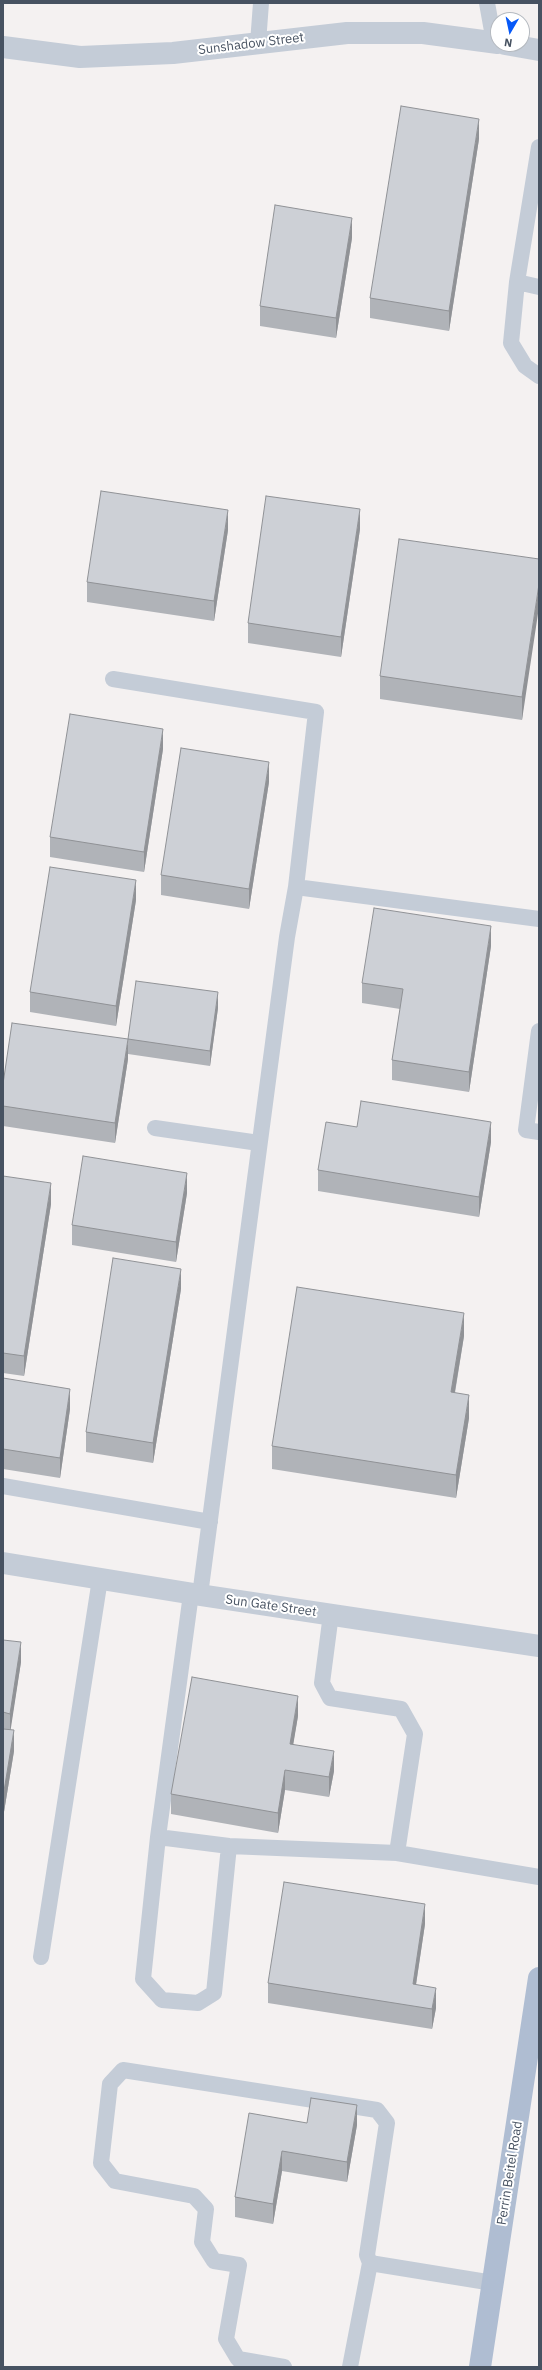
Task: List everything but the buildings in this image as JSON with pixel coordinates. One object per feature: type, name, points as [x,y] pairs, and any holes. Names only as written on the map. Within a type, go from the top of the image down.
[{"type":"main road","name":"Perrin Beitel Road","points":[[480,2367],[492,2283],[535,2032],[539,1978]]},
{"type":"street","name":"Sunshadow Street","points":[[3,47],[80,57],[172,53],[347,33],[422,33],[490,42]]},
{"type":"street","name":"Sun Gate Street","points":[[3,1563],[196,1595],[539,1646]]},
{"type":"lane","points":[[258,43],[261,3]]},
{"type":"lane","points":[[487,3],[490,13]]},
{"type":"lane","points":[[539,147],[537,168],[517,282],[511,343],[525,366],[539,376]]},
{"type":"lane","points":[[517,282],[539,287]]},
{"type":"lane","points":[[113,679],[316,712],[296,887],[286,937],[210,1522],[196,1595],[158,1837],[143,1979],[162,2000],[198,2003],[214,1993],[229,1846]]},
{"type":"lane","points":[[296,887],[539,919]]},
{"type":"lane","points":[[539,1031],[526,1130],[539,1132]]},
{"type":"lane","points":[[155,1128],[259,1143]]},
{"type":"lane","points":[[3,1486],[210,1522]]},
{"type":"lane","points":[[41,1957],[100,1579]]},
{"type":"lane","points":[[331,1614],[322,1683],[330,1698],[400,1709],[415,1734],[397,1854]]},
{"type":"lane","points":[[158,1837],[229,1846],[397,1854],[539,1876]]},
{"type":"lane","points":[[284,2367],[238,2359],[226,2339],[239,2264],[214,2261],[202,2242],[206,2209],[194,2196],[115,2181],[101,2163],[110,2084],[123,2070],[377,2110],[387,2123],[367,2255],[370,2263],[350,2367]]},
{"type":"lane","points":[[370,2263],[492,2283]]}]
